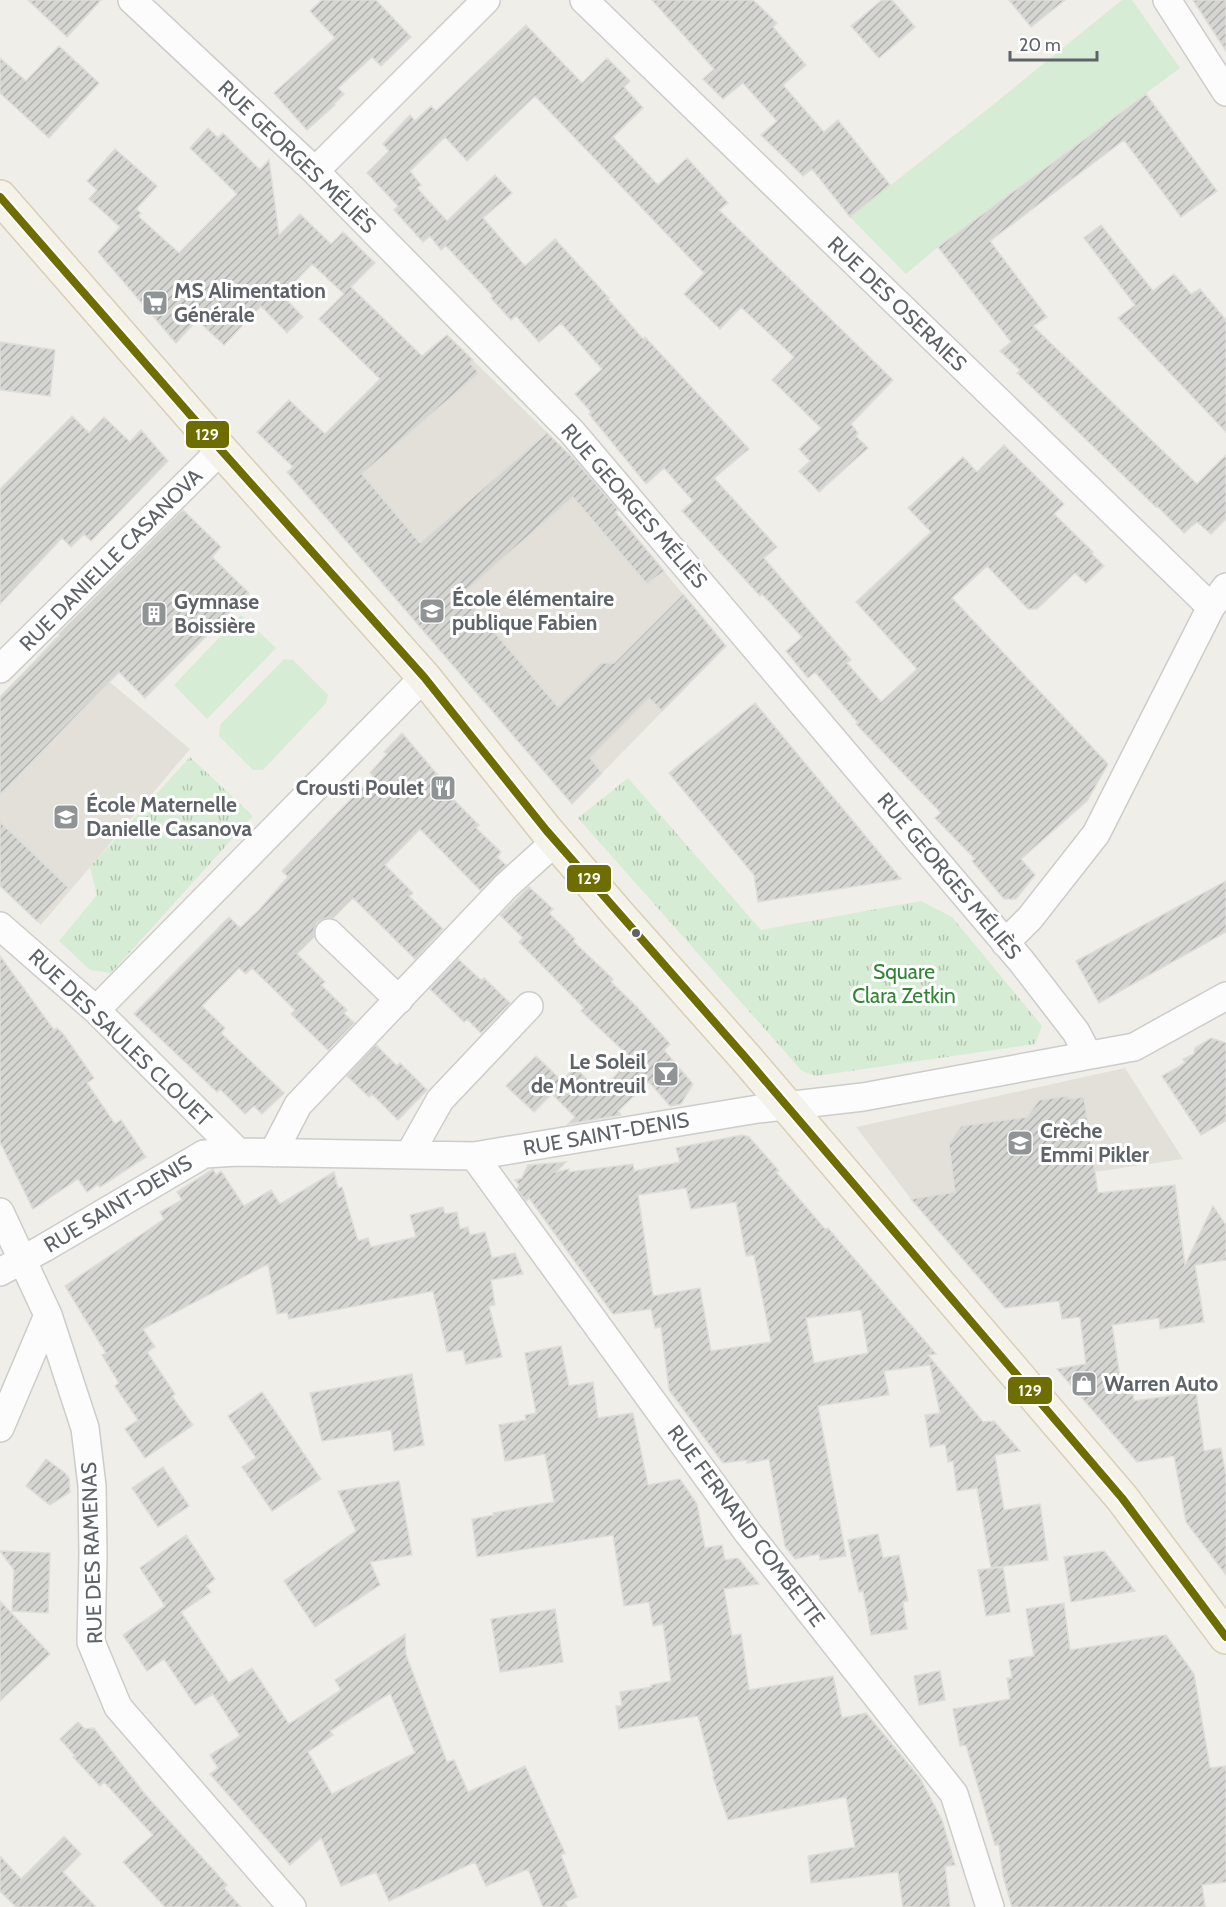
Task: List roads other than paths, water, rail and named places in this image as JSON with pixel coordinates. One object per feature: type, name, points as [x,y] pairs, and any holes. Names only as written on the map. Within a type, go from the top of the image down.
[{"type":"main road","points":[[0,197],[423,677],[617,913],[786,1105],[1122,1498],[1226,1637]]},
{"type":"street","name":"RUE GEORGES MÉLIÈS","points":[[132,0],[315,171],[572,432],[1005,943],[1076,1032],[1088,1055]]},
{"type":"street","points":[[315,171],[486,0]]},
{"type":"street","name":"RUE DES OSERAIES","points":[[584,0],[1218,597]]},
{"type":"street","points":[[1167,0],[1226,92]]},
{"type":"street","name":"RUE DANIELLE CASANOVA","points":[[0,669],[221,450]]},
{"type":"street","points":[[1005,943],[1030,918],[1096,834],[1218,597]]},
{"type":"street","points":[[96,1010],[423,677]]},
{"type":"street","points":[[273,1153],[298,1105],[506,886],[556,841]]},
{"type":"street","name":"RUE DES SAULES CLOUET","points":[[0,926],[96,1010],[238,1152]]},
{"type":"street","points":[[329,933],[399,1000]]},
{"type":"street","name":"RUE SAINT-DENIS","points":[[0,1272],[204,1154],[238,1152],[474,1156],[786,1105],[863,1097],[1134,1047],[1226,996]]},
{"type":"street","points":[[409,1155],[440,1100],[529,1006]]},
{"type":"street","name":"RUE FERNAND COMBETTE","points":[[474,1156],[748,1533],[954,1794],[990,1907]]},
{"type":"street","name":"RUE DES RAMENAS","points":[[0,1212],[48,1315],[85,1428],[93,1486],[91,1642],[118,1707],[292,1907]]},
{"type":"street","points":[[0,1428],[48,1315]]},
{"type":"place","name":"MS Alimentation Générale","points":[[155,303]]},
{"type":"place","name":"École élémentaire publique Fabien","points":[[432,611]]},
{"type":"place","name":"Gymnase Boissière","points":[[154,614]]},
{"type":"place","name":"Crousti Poulet","points":[[443,788]]},
{"type":"place","name":"École Maternelle Danielle Casanova","points":[[66,817]]},
{"type":"place","name":"Le Soleil de Montreuil","points":[[666,1074]]},
{"type":"place","name":"Crèche Emmi Pikler","points":[[1020,1143]]},
{"type":"place","name":"Warren Auto","points":[[1084,1384]]},
{"type":"park label","name":"Square Clara Zetkin","points":[[904,984]]}]
